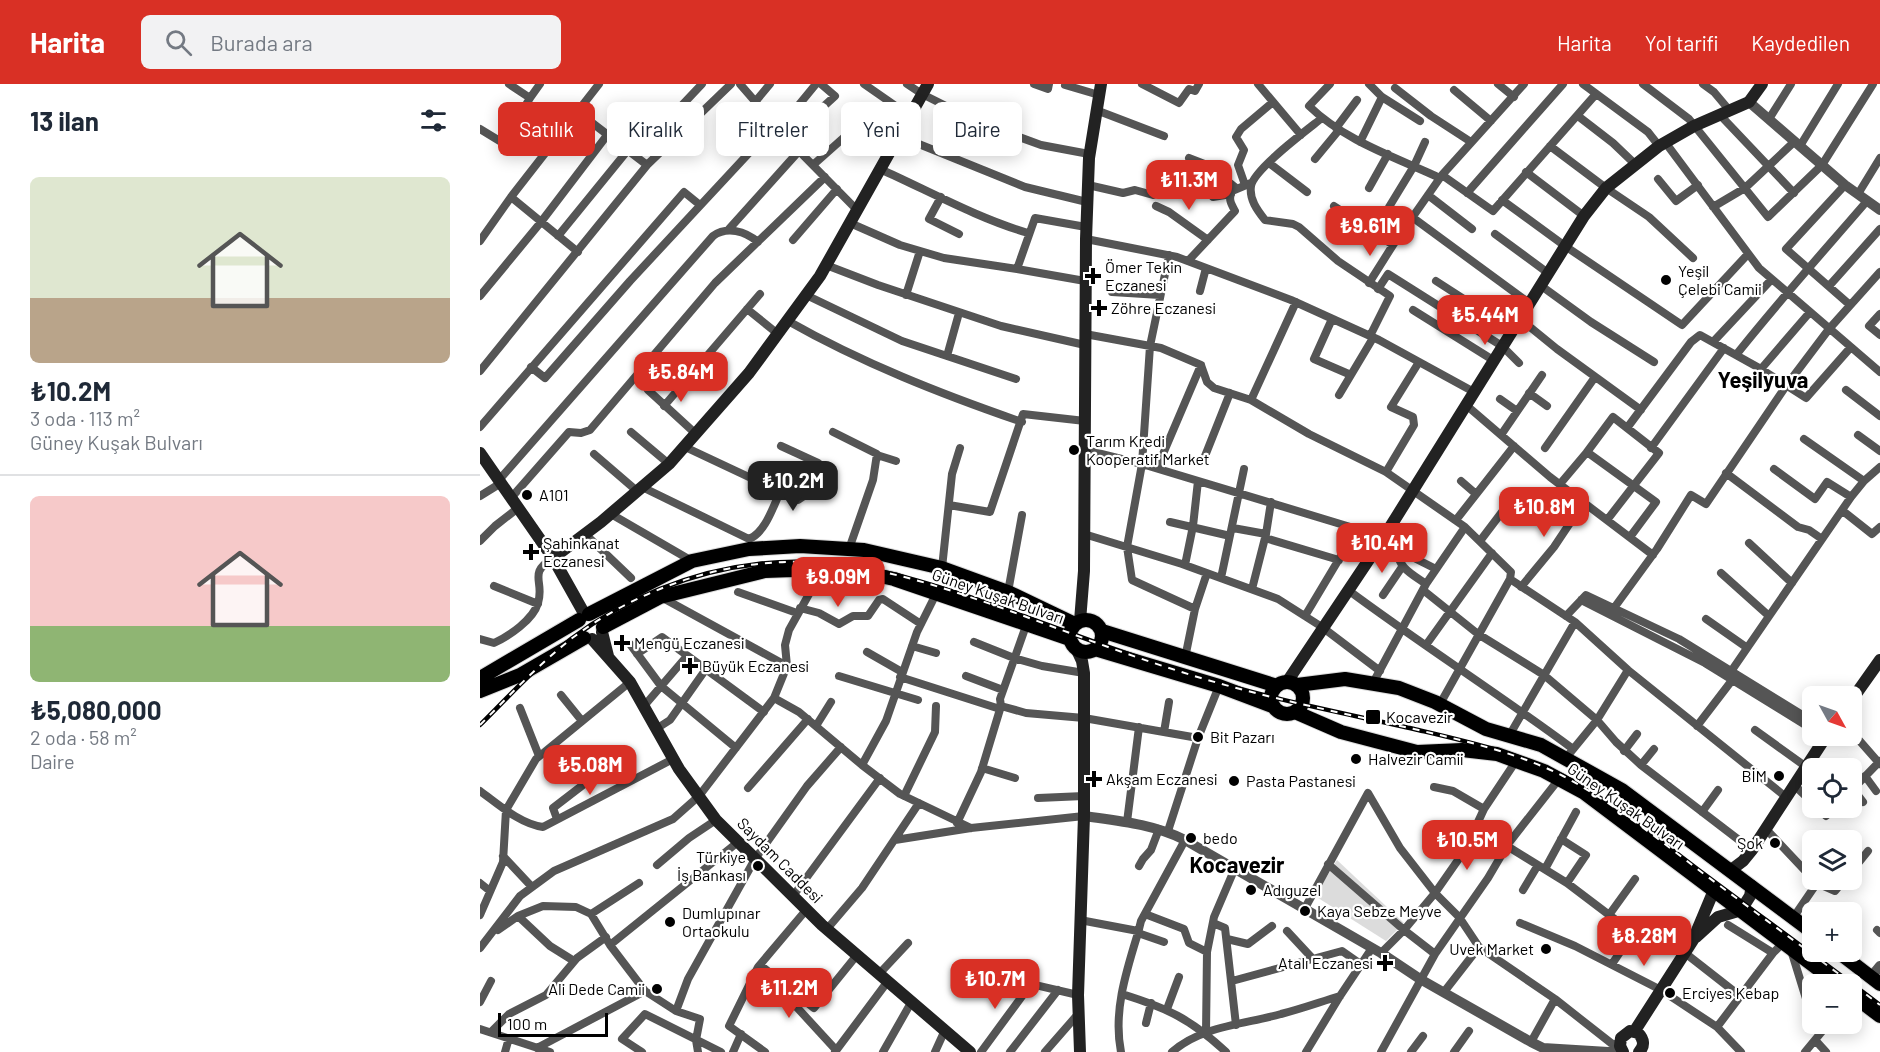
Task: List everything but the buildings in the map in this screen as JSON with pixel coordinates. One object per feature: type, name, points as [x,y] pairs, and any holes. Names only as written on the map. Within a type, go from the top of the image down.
[{"type":"main road","points":[[1272,706],[1271,695],[1287,684],[1322,627],[1382,540],[1584,216],[1606,188],[1662,144],[1694,126],[1749,102],[1762,84]]},
{"type":"main road","points":[[1073,644],[1072,628],[1082,619],[1085,282],[1089,154],[1100,89]]},
{"type":"main road","points":[[553,558],[611,514],[669,464],[749,373],[826,265],[887,156]]},
{"type":"main road","points":[[480,453],[553,558],[585,616]]},
{"type":"main road","name":"Güney Kuşak Bulvarı","points":[[480,678],[585,616],[692,561],[749,549],[800,546],[864,550],[942,568],[1082,619],[1099,626],[1102,631],[1185,658],[1287,684],[1377,677],[1440,704],[1486,729],[1570,754],[1710,854],[1802,925]]},
{"type":"main road","name":"Güney Kuşak Bulvarı","points":[[480,692],[520,675],[660,597],[765,571],[824,569],[894,579],[1027,623],[1073,644],[1085,652],[1088,659]]},
{"type":"main road","points":[[585,616],[597,616],[595,634],[577,628],[585,616]]},
{"type":"main road","points":[[1080,1052],[1078,995],[1084,816],[1084,718],[1088,659],[1101,642],[1102,631]]},
{"type":"main road","name":"Saydam Caddesi","points":[[595,634],[608,657],[630,682],[673,759],[716,820],[828,929],[970,1052]]},
{"type":"main road","points":[[1088,659],[1219,686],[1272,706],[1285,714],[1295,712],[1303,699],[1303,694],[1287,684]]},
{"type":"main road","points":[[1862,687],[1879,665]]},
{"type":"main road","name":"Güney Kuşak Bulvarı","points":[[1295,712],[1341,732],[1417,752],[1462,750],[1497,754],[1544,771],[1583,792],[1825,974]]},
{"type":"main road","points":[[1735,873],[1802,770]]},
{"type":"main road","points":[[1691,872],[1691,864],[1696,858],[1710,854]]},
{"type":"main road","points":[[1693,940],[1718,917],[1740,909],[1750,896],[1752,886]]},
{"type":"main road","points":[[1622,1049],[1623,1035],[1634,1032],[1693,940],[1714,890]]},
{"type":"main road","points":[[1851,962],[1875,981]]},
{"type":"main road","points":[[1862,1003],[1880,1016]]},
{"type":"main road","points":[[1634,1032],[1643,1040],[1639,1052]]},
{"type":"street","points":[[509,84],[530,98]]},
{"type":"street","points":[[480,129],[503,143],[540,84]]},
{"type":"street","points":[[586,102],[599,84]]},
{"type":"street","points":[[685,102],[702,84]]},
{"type":"street","points":[[704,110],[731,84]]},
{"type":"street","points":[[740,84],[755,102],[770,84]]},
{"type":"street","points":[[800,102],[816,84]]},
{"type":"street","points":[[821,84],[836,96],[829,102]]},
{"type":"street","points":[[864,84],[890,102]]},
{"type":"street","points":[[907,84],[925,89],[978,122],[1041,146],[1089,154]]},
{"type":"street","points":[[1034,84],[1048,89],[1048,84]]},
{"type":"street","points":[[1142,84],[1156,87],[1179,103],[1189,89],[1195,91],[1198,84]]},
{"type":"street","points":[[1257,84],[1300,135]]},
{"type":"street","points":[[1330,84],[1309,106],[1322,118],[1360,142],[1441,176],[1493,211],[1596,94]]},
{"type":"street","points":[[1369,84],[1382,97],[1420,121]]},
{"type":"street","points":[[1498,84],[1514,97]]},
{"type":"street","points":[[1369,283],[1441,176],[1524,84]]},
{"type":"street","points":[[1467,193],[1563,84]]},
{"type":"street","points":[[1583,84],[1662,144],[1698,185],[1748,254],[1771,280],[1787,291],[1880,372]]},
{"type":"street","points":[[1643,84],[1689,119],[1768,217],[1822,165],[1873,84]]},
{"type":"street","points":[[1703,84],[1714,92],[1725,113],[1769,167],[1794,193]]},
{"type":"street","points":[[1768,119],[1791,84]]},
{"type":"street","points":[[1713,207],[1745,188],[1797,144],[1838,84]]},
{"type":"street","points":[[1065,85],[1100,89]]},
{"type":"street","points":[[1395,88],[1431,116],[1471,142]]},
{"type":"street","points":[[1454,90],[1491,121]]},
{"type":"street","points":[[1360,142],[1382,97]]},
{"type":"street","points":[[1315,159],[1357,100]]},
{"type":"street","points":[[1273,102],[1241,129],[1236,137],[1244,150],[1238,165],[1251,190],[1254,207],[1265,220],[1299,227],[1338,261],[1390,296],[1372,337],[1339,395]]},
{"type":"street","points":[[1749,102],[1845,185],[1880,210]]},
{"type":"street","points":[[1096,110],[1164,136]]},
{"type":"street","points":[[1578,116],[1613,143],[1636,165]]},
{"type":"street","points":[[1184,166],[1213,197],[1233,191],[1248,184],[1279,152],[1322,118]]},
{"type":"street","points":[[480,296],[541,222],[607,135]]},
{"type":"street","points":[[813,165],[841,140]]},
{"type":"street","points":[[1389,207],[1414,166],[1425,142]]},
{"type":"street","points":[[921,145],[1025,187],[1087,202]]},
{"type":"street","points":[[1550,146],[1649,217],[1693,258]]},
{"type":"street","points":[[1369,188],[1388,154]]},
{"type":"street","points":[[480,241],[543,156]]},
{"type":"street","points":[[558,236],[623,156]]},
{"type":"street","points":[[636,156],[647,165]]},
{"type":"street","points":[[480,371],[656,156]]},
{"type":"street","points":[[531,367],[545,378],[630,281],[748,156]]},
{"type":"street","points":[[729,229],[795,156]]},
{"type":"street","points":[[804,156],[857,210]]},
{"type":"street","points":[[1189,158],[1207,165],[1233,191]]},
{"type":"street","points":[[1736,355],[1787,291],[1809,268],[1863,197],[1880,158]]},
{"type":"street","points":[[1269,164],[1307,192]]},
{"type":"street","points":[[880,169],[1006,226],[1028,233]]},
{"type":"street","points":[[1526,172],[1584,216]]},
{"type":"street","points":[[480,541],[515,503],[569,432],[581,433],[590,430],[715,283],[825,177]]},
{"type":"street","points":[[1658,179],[1676,201],[1698,185]]},
{"type":"street","points":[[1088,185],[1124,193],[1135,190],[1154,195]]},
{"type":"street","points":[[1845,185],[1786,249],[1850,305]]},
{"type":"street","points":[[793,240],[837,189]]},
{"type":"street","points":[[1188,261],[1235,212],[1231,204],[1233,191]]},
{"type":"street","points":[[480,427],[684,192],[700,205]]},
{"type":"street","points":[[1428,195],[1472,229]]},
{"type":"street","points":[[511,197],[578,252]]},
{"type":"street","points":[[940,197],[929,219],[959,234]]},
{"type":"street","points":[[1502,200],[1565,246],[1682,324],[1748,254]]},
{"type":"street","points":[[1156,206],[1169,212],[1208,240]]},
{"type":"street","points":[[1334,206],[1393,245]]},
{"type":"street","points":[[1412,217],[1529,303]]},
{"type":"street","points":[[1017,268],[1035,218],[1188,261],[1296,302],[1372,337],[1474,392]]},
{"type":"street","points":[[850,223],[900,245],[944,258],[1017,268],[1085,282]]},
{"type":"street","points":[[480,496],[500,482],[713,236],[729,229],[749,234],[758,242]]},
{"type":"street","points":[[1829,286],[1880,229]]},
{"type":"street","points":[[1496,234],[1548,273]]},
{"type":"street","points":[[906,295],[920,251]]},
{"type":"street","points":[[1169,255],[1150,346],[1142,464],[1128,548],[1132,580],[1196,609]]},
{"type":"street","points":[[826,265],[1001,327],[1161,348],[1201,365],[1207,382],[1214,388],[1251,400],[1309,434],[1386,472],[1456,520],[1511,572],[1510,579],[1440,704]]},
{"type":"street","points":[[1200,291],[1206,268]]},
{"type":"street","points":[[1614,608],[1653,555],[1691,495],[1706,504],[1786,386],[1829,329],[1880,272]]},
{"type":"street","points":[[1378,289],[1388,274],[1502,346],[1520,363]]},
{"type":"street","points":[[1713,342],[1771,280]]},
{"type":"street","points":[[1436,281],[1512,330]]},
{"type":"street","points":[[1540,285],[1591,322],[1654,362]]},
{"type":"street","points":[[1112,292],[1160,295]]},
{"type":"street","points":[[664,406],[760,294]]},
{"type":"street","points":[[806,295],[902,341],[1016,379]]},
{"type":"street","points":[[1251,400],[1296,302]]},
{"type":"street","points":[[747,309],[778,334]]},
{"type":"street","points":[[1413,310],[1493,360]]},
{"type":"street","points":[[1761,369],[1810,312]]},
{"type":"street","points":[[947,356],[959,313]]},
{"type":"street","points":[[1880,314],[1869,326],[1880,335]]},
{"type":"street","points":[[1520,318],[1641,410]]},
{"type":"street","points":[[1332,319],[1314,359],[1351,375]]},
{"type":"street","points":[[788,321],[873,366],[1022,422]]},
{"type":"street","points":[[1627,428],[1691,342],[1700,335],[1761,369],[1806,398],[1851,347]]},
{"type":"street","points":[[1651,448],[1724,348]]},
{"type":"street","points":[[1386,472],[1414,425],[1413,417],[1391,407],[1419,362]]},
{"type":"street","points":[[1157,468],[1201,365]]},
{"type":"street","points":[[1501,435],[1542,375]]},
{"type":"street","points":[[1545,448],[1595,377]]},
{"type":"street","points":[[648,390],[696,434]]},
{"type":"street","points":[[1846,390],[1880,416]]},
{"type":"street","points":[[1205,456],[1230,393]]},
{"type":"street","points":[[1529,393],[1547,406]]},
{"type":"street","points":[[1500,399],[1517,411]]},
{"type":"street","points":[[1466,405],[1560,484],[1653,555]]},
{"type":"street","points":[[949,505],[990,512],[1023,414],[1085,421]]},
{"type":"street","points":[[1560,484],[1613,417],[1659,453],[1607,520]]},
{"type":"street","points":[[631,432],[669,464]]},
{"type":"street","points":[[833,432],[877,455],[896,461]]},
{"type":"street","points":[[1858,435],[1880,451]]},
{"type":"street","points":[[1804,439],[1864,481]]},
{"type":"street","points":[[685,447],[798,500],[804,496],[818,462],[781,446]]},
{"type":"street","points":[[1456,520],[1514,446]]},
{"type":"street","points":[[942,568],[952,474],[960,448]]},
{"type":"street","points":[[1085,450],[1157,468],[1357,529],[1436,569]]},
{"type":"street","points":[[1587,452],[1656,502],[1630,537]]},
{"type":"street","points":[[594,454],[640,489],[749,538],[755,537],[763,527],[780,492]]},
{"type":"street","points":[[849,549],[873,480],[877,455]]},
{"type":"street","points":[[1732,670],[1851,497],[1880,467]]},
{"type":"street","points":[[1221,578],[1244,470]]},
{"type":"street","points":[[1774,470],[1815,499],[1827,482],[1851,497]]},
{"type":"street","points":[[1726,473],[1798,527],[1809,530],[1822,539]]},
{"type":"street","points":[[1185,565],[1193,526],[1198,481]]},
{"type":"street","points":[[1461,481],[1476,494]]},
{"type":"street","points":[[1252,590],[1271,502]]},
{"type":"street","points":[[1521,587],[1554,548],[1584,502]]},
{"type":"street","points":[[1843,511],[1872,534],[1880,527]]},
{"type":"street","points":[[1480,541],[1502,512]]},
{"type":"street","points":[[611,514],[692,561]]},
{"type":"street","points":[[1008,592],[1022,515]]},
{"type":"street","points":[[1170,522],[1226,535]]},
{"type":"street","points":[[1084,534],[1185,565],[1278,599],[1322,627],[1377,677],[1424,587],[1465,527]]},
{"type":"street","points":[[1233,528],[1339,560]]},
{"type":"street","points":[[1305,616],[1357,529]]},
{"type":"street","points":[[585,534],[631,578]]},
{"type":"street","points":[[1749,543],[1792,583]]},
{"type":"street","points":[[1397,550],[1398,560],[1402,567],[1451,613],[1478,634],[1544,675],[1597,720],[1624,751],[1752,850]]},
{"type":"street","points":[[1426,645],[1492,553]]},
{"type":"street","points":[[480,639],[494,643],[505,638],[524,623],[538,604],[539,570],[542,564],[553,558]]},
{"type":"street","points":[[1383,595],[1402,567]]},
{"type":"street","points":[[480,948],[520,896],[532,887],[554,872],[673,819],[699,796],[774,698],[787,666],[785,645],[789,630],[824,569]]},
{"type":"street","points":[[1185,658],[1207,573]]},
{"type":"street","points":[[1721,573],[1769,616]]},
{"type":"street","points":[[1510,579],[1575,622],[1628,670],[1786,797]]},
{"type":"street","points":[[494,586],[538,604]]},
{"type":"street","points":[[1348,590],[1523,712],[1570,754],[1597,720],[1628,670]]},
{"type":"street","points":[[738,592],[799,611],[819,613],[839,624],[853,616],[868,616],[875,605],[883,599],[921,624]]},
{"type":"street","points":[[862,765],[886,721],[912,646],[937,592]]},
{"type":"street","points":[[1566,616],[1586,596],[1679,639],[1802,715]]},
{"type":"street","points":[[660,597],[787,666]]},
{"type":"street","points":[[1581,600],[1733,679],[1802,723]]},
{"type":"street","points":[[1706,619],[1746,647]]},
{"type":"street","points":[[1509,736],[1575,622]]},
{"type":"street","points":[[957,824],[982,768],[1000,707],[1000,699],[1027,623]]},
{"type":"street","points":[[637,654],[662,637],[764,712]]},
{"type":"street","points":[[974,642],[1041,666],[1088,659]]},
{"type":"street","points":[[630,644],[661,686],[736,748]]},
{"type":"street","points":[[912,646],[936,653]]},
{"type":"street","points":[[867,652],[901,675],[1000,707],[1026,713],[1084,718],[1198,738]]},
{"type":"street","points":[[644,706],[687,656]]},
{"type":"street","points":[[656,729],[670,720],[706,669]]},
{"type":"street","points":[[839,676],[918,700]]},
{"type":"street","points":[[966,676],[1003,690]]},
{"type":"street","points":[[1696,726],[1733,679]]},
{"type":"street","points":[[480,915],[504,856],[506,810],[540,756],[630,682]]},
{"type":"street","points":[[1139,866],[1164,830],[1219,686]]},
{"type":"street","points":[[561,695],[582,721]]},
{"type":"street","points":[[774,698],[799,712],[862,765],[904,796],[957,824],[970,828]]},
{"type":"street","points":[[816,726],[831,702]]},
{"type":"street","points":[[1164,732],[1169,702]]},
{"type":"street","points":[[904,796],[935,732],[936,706]]},
{"type":"street","points":[[520,708],[540,756]]},
{"type":"street","points":[[748,788],[808,719]]},
{"type":"street","points":[[1127,822],[1139,728]]},
{"type":"street","points":[[1755,730],[1802,764]]},
{"type":"street","points":[[1624,751],[1637,734]]},
{"type":"street","points":[[1862,743],[1880,762],[1862,779]]},
{"type":"street","points":[[676,1011],[688,979],[755,859],[807,786],[841,747]]},
{"type":"street","points":[[1641,765],[1654,749]]},
{"type":"street","points":[[480,791],[506,810],[536,826],[543,827],[673,759]]},
{"type":"street","points":[[1306,1052],[1362,965],[1377,950],[1404,930],[1436,893],[1465,850],[1484,809],[1516,761]]},
{"type":"street","points":[[557,819],[554,808],[605,768]]},
{"type":"street","points":[[982,768],[1015,778]]},
{"type":"street","points":[[1865,776],[1876,791]]},
{"type":"street","points":[[793,896],[880,778]]},
{"type":"street","points":[[1381,1052],[1435,954],[1488,878],[1507,846],[1558,779]]},
{"type":"street","points":[[1793,784],[1802,793]]},
{"type":"street","points":[[1434,787],[1453,791],[1484,809]]},
{"type":"street","points":[[1702,812],[1718,790]]},
{"type":"street","points":[[1305,908],[1368,793],[1400,848],[1436,893],[1459,917],[1479,947],[1622,1049]]},
{"type":"street","points":[[1038,798],[1084,796]]},
{"type":"street","points":[[828,929],[862,888],[919,803]]},
{"type":"street","points":[[1523,890],[1542,867],[1576,812]]},
{"type":"street","points":[[895,840],[970,828],[1084,816],[1164,830],[1305,908],[1536,1047],[1608,1052],[1622,1049]]},
{"type":"street","points":[[657,865],[689,838],[716,820]]},
{"type":"street","points":[[1766,828],[1802,867]]},
{"type":"street","points":[[1561,839],[1586,855],[1567,883]]},
{"type":"street","points":[[1121,1052],[1117,1033],[1122,994],[1138,932],[1145,914],[1185,840]]},
{"type":"street","points":[[491,1032],[509,1014],[546,996],[574,961],[608,941],[738,842]]},
{"type":"street","points":[[1507,846],[1567,883],[1633,933],[1612,964]]},
{"type":"street","points":[[1862,858],[1868,851]]},
{"type":"street","points":[[504,856],[532,887]]},
{"type":"street","points":[[1328,864],[1435,954]]},
{"type":"street","points":[[1206,1033],[1207,952],[1213,923],[1235,868]]},
{"type":"street","points":[[1609,915],[1635,879]]},
{"type":"street","points":[[480,883],[490,891]]},
{"type":"street","points":[[591,914],[639,884]]},
{"type":"street","points":[[1793,918],[1808,890]]},
{"type":"street","points":[[492,934],[518,916],[543,906],[576,907],[591,914],[645,991],[676,1011],[700,1019],[696,1040],[698,1052]]},
{"type":"street","points":[[765,1052],[729,1026],[758,968],[807,909]]},
{"type":"street","points":[[1145,914],[1185,929],[1189,943],[1207,952]]},
{"type":"street","points":[[518,916],[550,946],[574,961]]},
{"type":"street","points":[[1080,920],[1138,932],[1164,942]]},
{"type":"street","points":[[1213,923],[1225,928],[1236,1025]]},
{"type":"street","points":[[1520,923],[1575,946],[1661,990],[1717,1027],[1741,1052]]},
{"type":"street","points":[[1227,939],[1248,944],[1272,926]]},
{"type":"street","points":[[1728,926],[1773,953]]},
{"type":"street","points":[[1287,931],[1314,959]]},
{"type":"street","points":[[758,968],[836,1051],[908,944]]},
{"type":"street","points":[[1717,1027],[1773,953],[1787,945],[1802,992]]},
{"type":"street","points":[[1444,992],[1479,947]]},
{"type":"street","points":[[1232,981],[1342,951],[1362,965]]},
{"type":"street","points":[[1685,953],[1740,996]]},
{"type":"street","points":[[758,968],[814,1008],[857,955]]},
{"type":"street","points":[[1875,981],[1880,966]]},
{"type":"street","points":[[1001,977],[1078,995]]},
{"type":"street","points":[[1167,1009],[1179,977]]},
{"type":"street","points":[[480,1002],[491,981]]},
{"type":"street","points":[[981,1052],[1030,984]]},
{"type":"street","points":[[1010,1052],[1058,990]]},
{"type":"street","points":[[537,1048],[645,991]]},
{"type":"street","points":[[1122,994],[1167,1009],[1189,1020],[1226,1052]]},
{"type":"street","points":[[1172,1052],[1185,1041],[1206,1033],[1283,1014],[1340,996]]},
{"type":"street","points":[[1536,1047],[1555,999]]},
{"type":"street","points":[[883,1052],[912,1001]]},
{"type":"street","points":[[1146,1023],[1151,1003]]},
{"type":"street","points":[[1045,1052],[1079,1013]]},
{"type":"street","points":[[642,1052],[622,1039],[645,1014],[721,1052]]},
{"type":"street","points":[[480,1029],[550,1052]]},
{"type":"street","points":[[935,1052],[945,1030]]},
{"type":"street","points":[[1454,1052],[1469,1031]]},
{"type":"street","points":[[733,1052],[741,1034]]},
{"type":"street","points":[[1805,1052],[1821,1034]]},
{"type":"street","points":[[1411,1052],[1423,1036]]},
{"type":"street","points":[[505,1052],[509,1038]]},
{"type":"street","points":[[1816,1041],[1826,1052]]},
{"type":"shaded area","points":[[1337,860],[1404,923],[1386,941],[1315,896]]},
{"type":"railway","points":[[480,725],[535,670],[571,639],[613,611],[660,589],[708,573],[758,564],[790,562],[852,566],[942,588],[1227,686],[1471,743],[1527,760],[1563,776],[1636,822],[1880,1005]]},
{"type":"place","name":"Ömer Tekin Eczanesi","points":[[1093,276]]},
{"type":"place","name":"Yeşil Çelebi Camii","points":[[1666,280]]},
{"type":"place","name":"Zöhre Eczanesi","points":[[1099,308]]},
{"type":"place","name":"Tarım Kredi Kooperatif Market","points":[[1074,450]]},
{"type":"place","name":"A101","points":[[527,495]]},
{"type":"place","name":"Şahinkanat Eczanesi","points":[[531,552]]},
{"type":"place","name":"Mengü Eczanesi","points":[[622,643]]},
{"type":"place","name":"Büyük Eczanesi","points":[[690,666]]},
{"type":"place","name":"Kocavezir","points":[[1373,717]]},
{"type":"place","name":"Bit Pazarı","points":[[1198,737]]},
{"type":"place","name":"Halvezir Camii","points":[[1356,759]]},
{"type":"place","name":"BİM","points":[[1779,776]]},
{"type":"place","name":"Akşam Eczanesi","points":[[1094,779]]},
{"type":"place","name":"Pasta Pastanesi","points":[[1234,781]]},
{"type":"place","name":"bedo","points":[[1191,838]]},
{"type":"place","name":"Şok","points":[[1775,843]]},
{"type":"place","name":"Türkiye İş Bankası","points":[[758,866]]},
{"type":"place","name":"Adıguzel","points":[[1251,890]]},
{"type":"place","name":"Kaya Sebze Meyve","points":[[1305,911]]},
{"type":"place","name":"Dumlupınar Ortaokulu","points":[[670,922]]},
{"type":"place","name":"Uvek Market","points":[[1546,949]]},
{"type":"place","name":"Atalı Eczanesi","points":[[1385,963]]},
{"type":"place","name":"Ali Dede Camii","points":[[657,989]]},
{"type":"place","name":"Erciyes Kebap","points":[[1670,993]]},
{"type":"district","name":"Yeşilyuva","points":[[1763,380]]},
{"type":"district","name":"Kocavezir","points":[[1237,865]]}]
